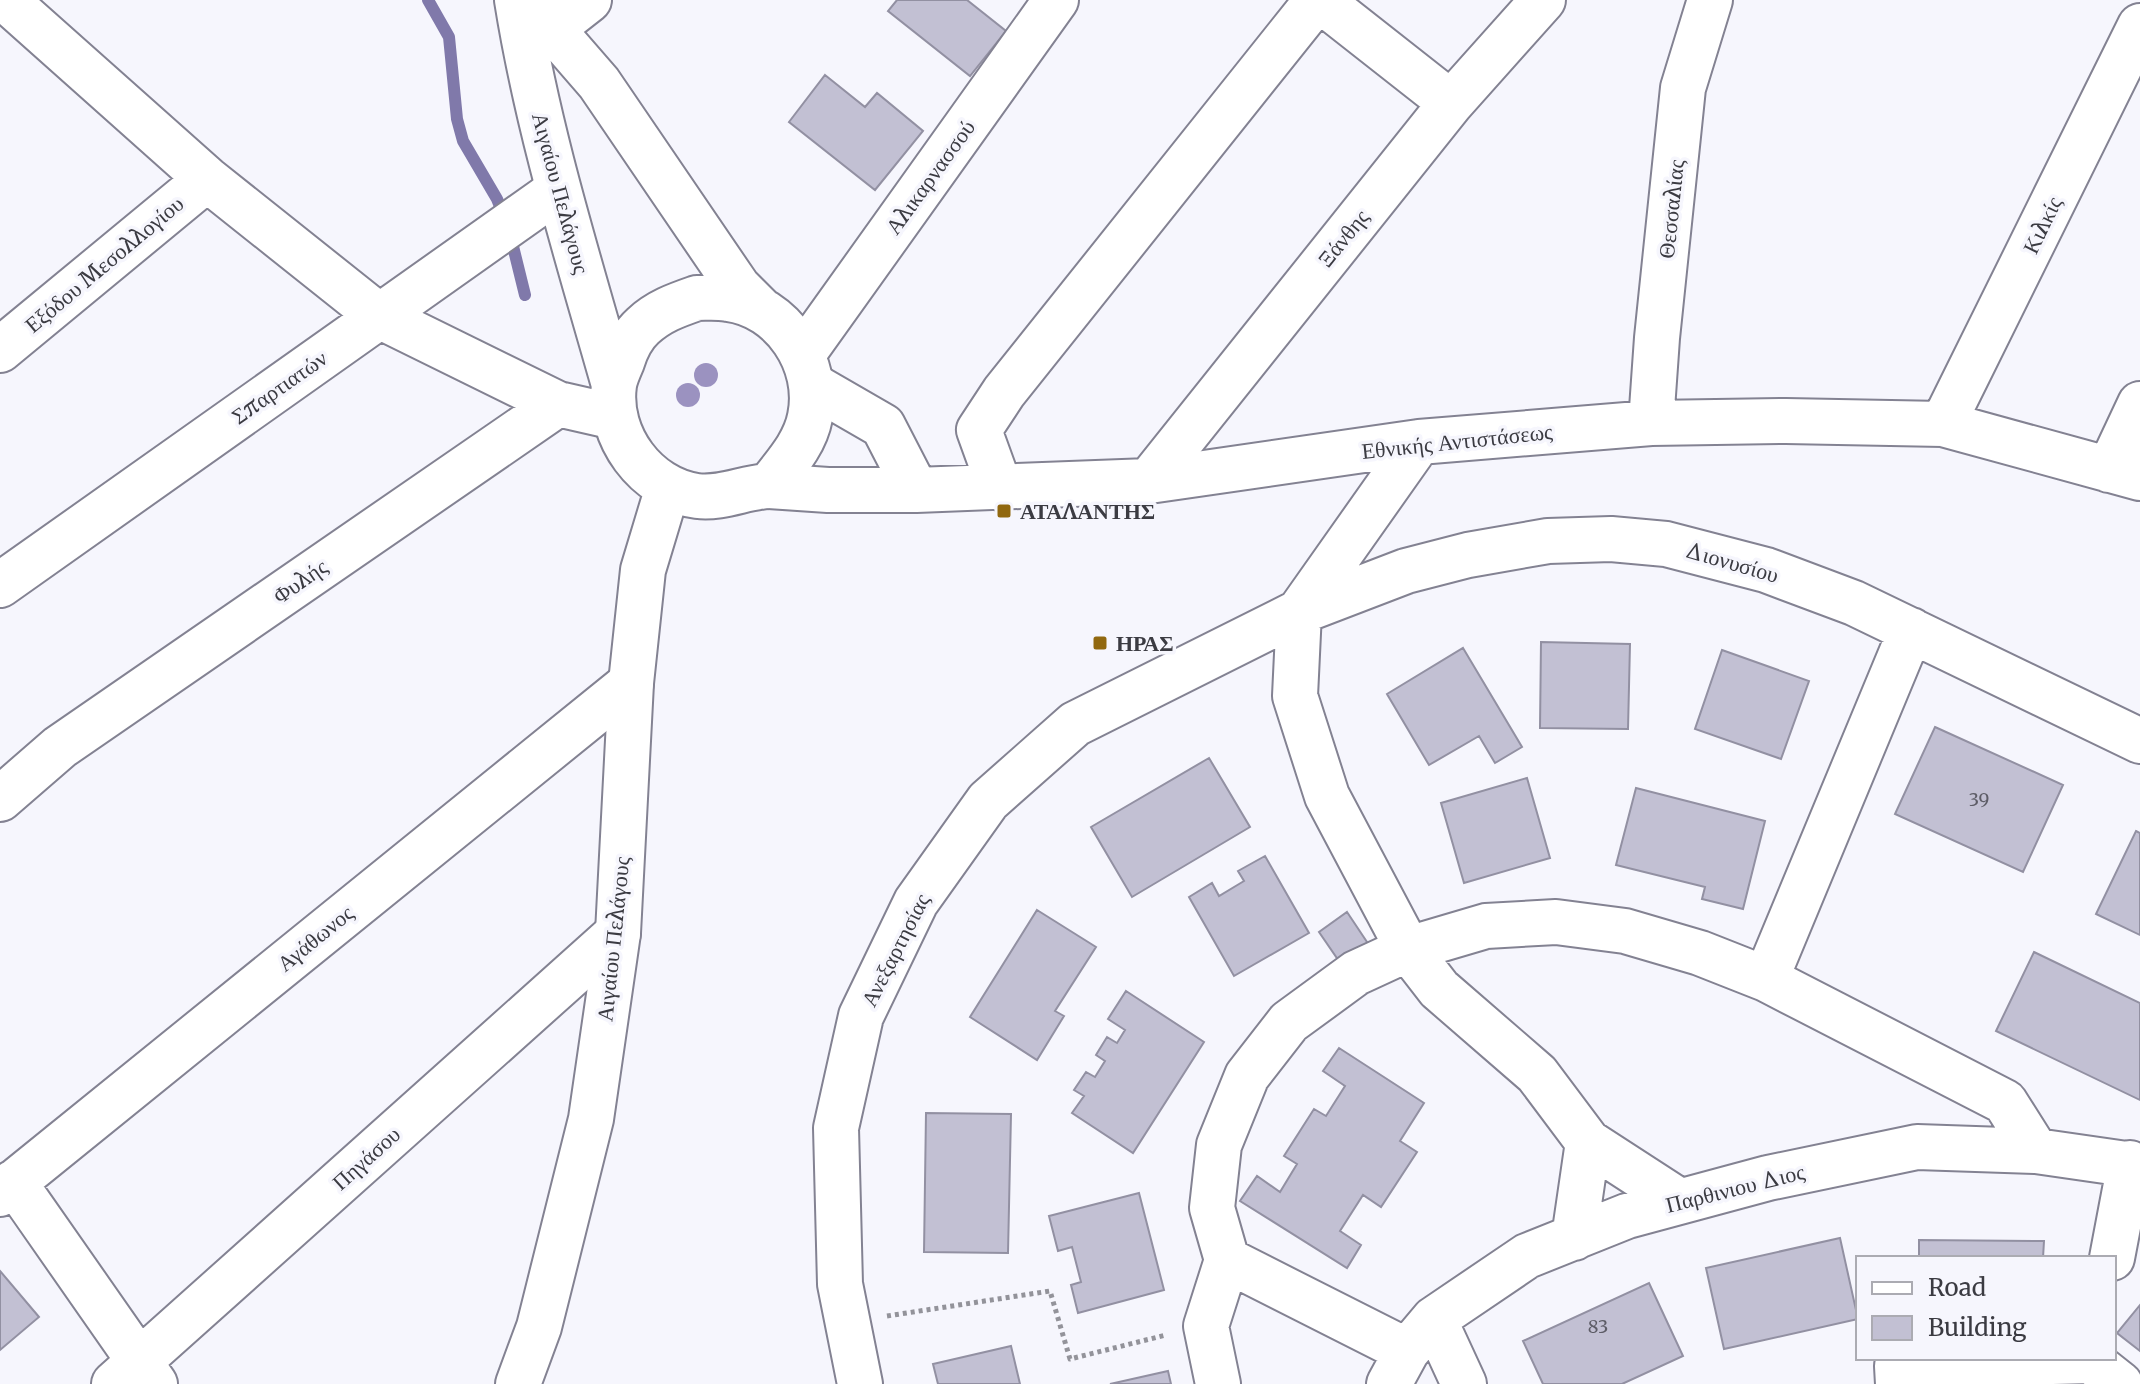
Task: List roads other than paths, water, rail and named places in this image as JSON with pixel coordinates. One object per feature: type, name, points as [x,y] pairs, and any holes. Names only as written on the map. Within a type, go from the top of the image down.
[{"type":"street","points":[[6,0],[207,179],[379,316],[558,404],[614,401]]},
{"type":"street","name":"Αιγαίου Πελάγους","points":[[517,0],[524,44],[558,190],[614,401]]},
{"type":"street","points":[[589,0],[540,14],[599,83],[738,287],[785,328],[807,370],[810,417],[800,445],[769,486],[727,496],[697,496],[668,487],[643,469],[625,445],[614,401],[626,349],[641,327],[665,309],[697,298],[729,299],[760,309]]},
{"type":"street","name":"Αλικαρνασσού","points":[[807,370],[1056,0]]},
{"type":"street","points":[[1000,488],[979,430],[1004,392],[1319,0],[1451,103]]},
{"type":"street","name":"Ξάνθης","points":[[1149,481],[1451,103],[1543,0]]},
{"type":"street","name":"Θεσσαλίας","points":[[1651,423],[1683,88],[1710,0]]},
{"type":"street","name":"Κιλκίς","points":[[1943,424],[2140,26]]},
{"type":"street","name":"Εξόδου Μεσολλογίου","points":[[0,350],[207,179]]},
{"type":"street","name":"Σπαρτιατών","points":[[0,585],[558,190]]},
{"type":"street","points":[[807,370],[883,426],[916,490]]},
{"type":"street","name":"Φυλής","points":[[0,799],[60,747],[558,404]]},
{"type":"street","points":[[2124,474],[2140,404]]},
{"type":"street","name":"Εθνικής Αντιστάσεως","points":[[769,486],[916,490],[1149,481],[1419,442],[1651,423],[1786,421],[1943,424],[2124,474]]},
{"type":"street","points":[[1419,442],[1299,612],[1295,696],[1327,796],[1408,949],[1439,989],[1537,1074],[1588,1142],[1679,1201]]},
{"type":"street","name":"Αιγαίου Πελάγους","points":[[518,1384],[539,1327],[591,1119],[618,933],[631,683],[643,570],[668,487]]},
{"type":"street","name":"Διονυσίου","points":[[1299,612],[1406,571],[1468,555],[1548,541],[1611,539],[1666,544],[1766,570],[1854,603],[2140,741]]},
{"type":"street","name":"Ανεξαρτησίας","points":[[860,1384],[840,1284],[836,1128],[861,1016],[916,902],[988,801],[1075,724],[1299,612]]},
{"type":"street","points":[[1766,979],[1911,630]]},
{"type":"street","name":"Αγάθωνος","points":[[7,1188],[631,683]]},
{"type":"street","points":[[1218,1384],[1206,1326],[1227,1260],[1212,1208],[1219,1145],[1247,1076],[1289,1022],[1356,973],[1408,949],[1486,926],[1556,922],[1625,931],[1700,953],[1766,979],[2005,1102],[2036,1151]]},
{"type":"street","name":"Πηγάσου","points":[[136,1376],[618,933]]},
{"type":"street","points":[[1574,1238],[1588,1142]]},
{"type":"street","name":"Παρθινιου Διος","points":[[1398,1368],[1434,1319],[1527,1256],[1627,1216],[1679,1201],[1768,1178],[1917,1147],[2036,1151],[2135,1164]]},
{"type":"street","points":[[2112,1256],[2135,1164]]},
{"type":"street","points":[[7,1188],[136,1376]]},
{"type":"street","points":[[1227,1260],[1398,1368]]},
{"type":"street","points":[[1434,1319],[1464,1384]]},
{"type":"street","points":[[1898,1384],[1897,1366],[1999,1374],[2101,1368]]},
{"type":"waterway","points":[[428,0],[449,37],[457,119],[463,141],[497,199],[508,226],[525,295]]},
{"type":"place","name":"ΑΤΑΛΑΝΤΗΣ","points":[[1004,511]]},
{"type":"place","name":"ΗΡΑΣ","points":[[1100,643]]}]
